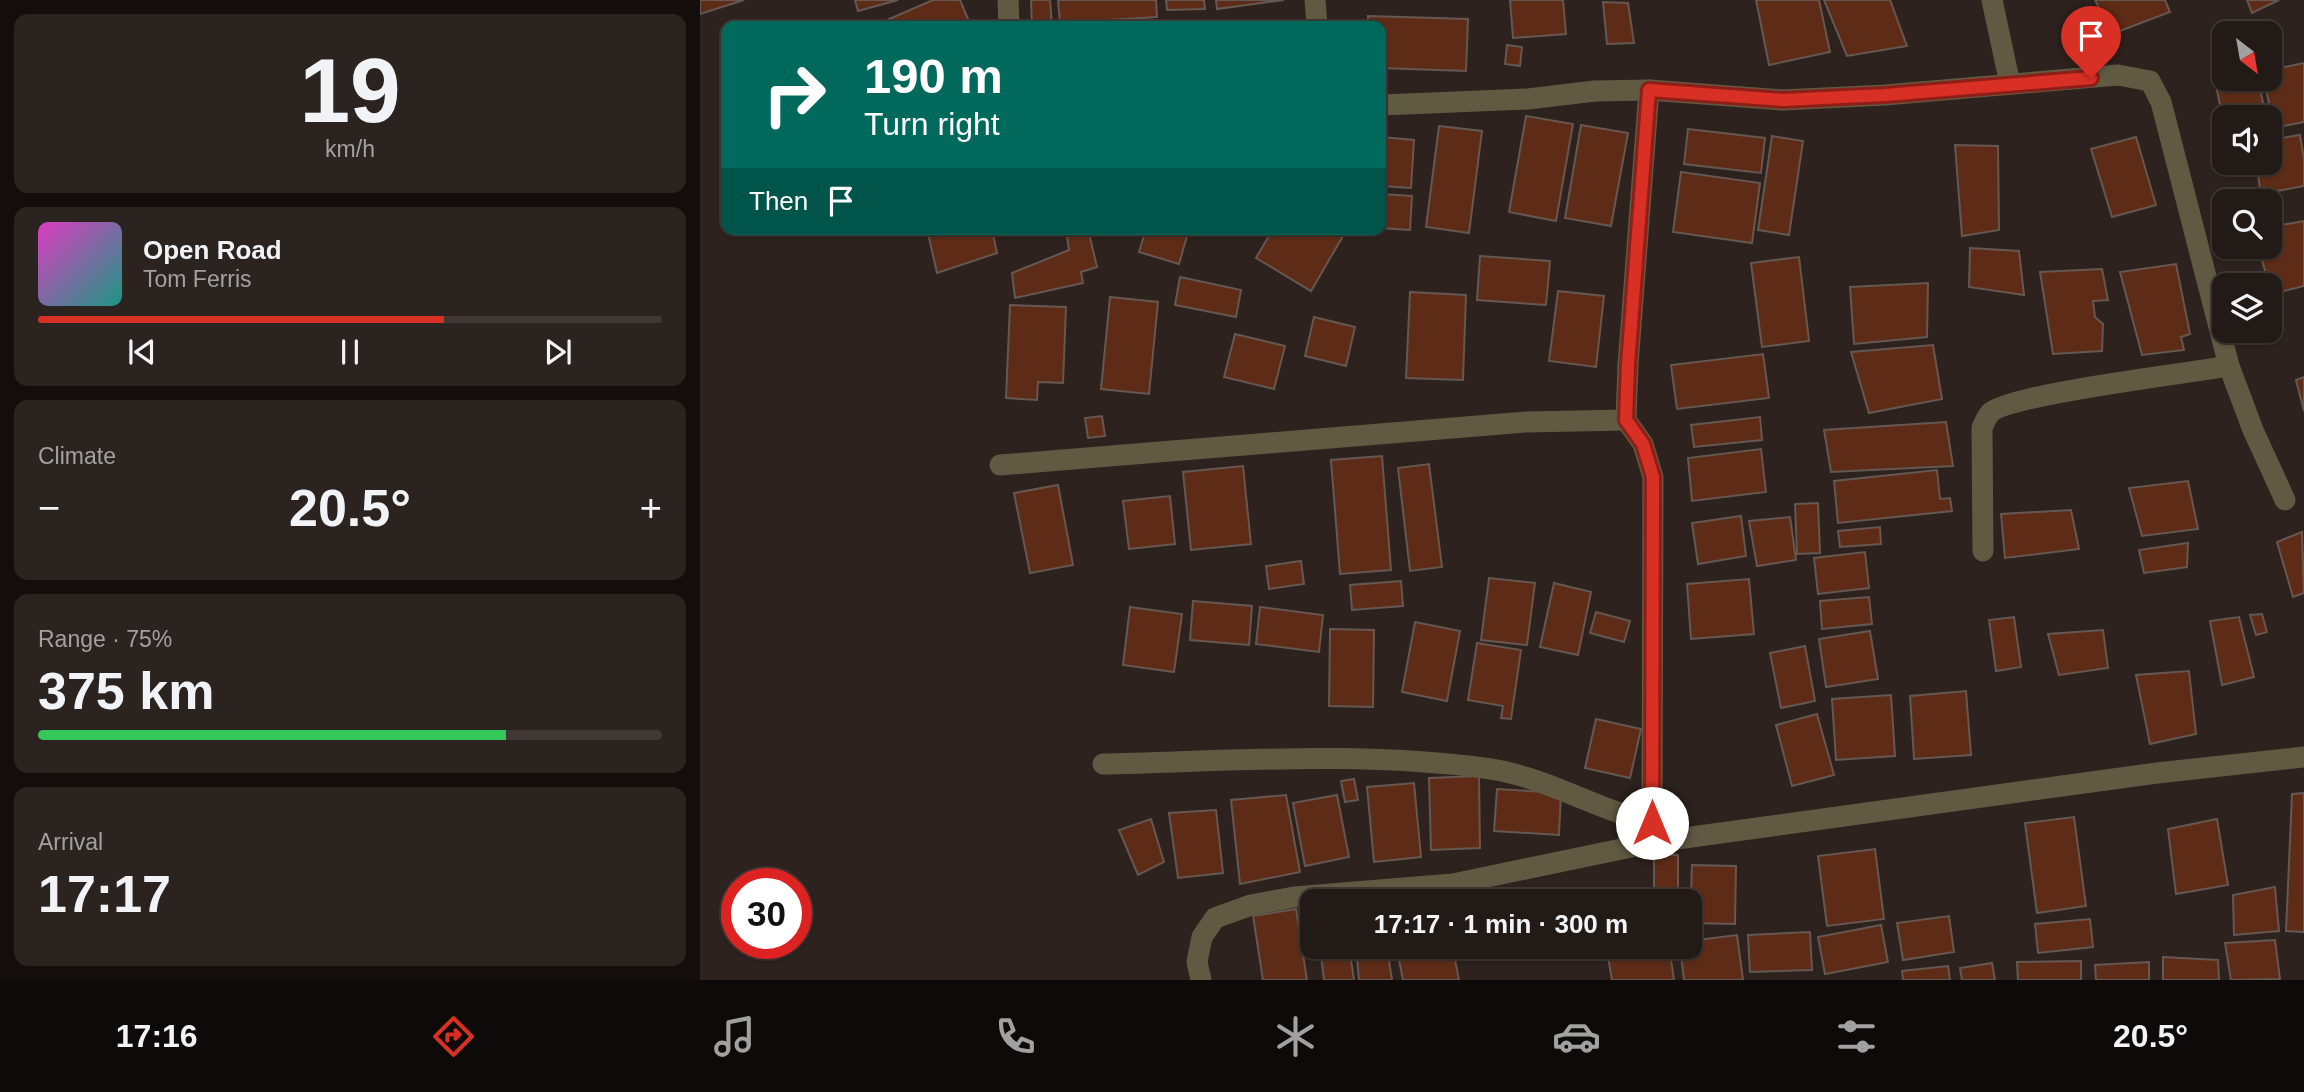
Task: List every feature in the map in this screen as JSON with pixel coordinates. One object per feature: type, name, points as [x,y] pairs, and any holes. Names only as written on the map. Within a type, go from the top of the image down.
[{"type":"street","points":[[1008,0],[1009,21]]},
{"type":"street","points":[[1315,0],[1317,21]]},
{"type":"street","points":[[1992,0],[2010,84]]},
{"type":"street","points":[[1386,105],[1528,99],[1595,91],[1649,90],[1783,100],[1885,95],[2118,75],[2150,81],[2161,102],[2229,366],[2253,430],[2285,500]]},
{"type":"street","points":[[1649,90],[1626,420],[1643,444],[1653,477],[1654,832]]},
{"type":"street","points":[[1983,551],[1982,428],[1990,413],[2006,405],[2068,392],[2229,366]]},
{"type":"street","points":[[1000,465],[1526,422],[1626,420]]},
{"type":"street","points":[[1201,980],[1198,962],[1202,937],[1215,918],[1251,905],[1294,897],[1453,884],[1654,832],[2304,757]]},
{"type":"street","points":[[1103,764],[1311,759],[1413,762],[1493,770],[1545,782],[1628,817],[1654,832]]},
{"type":"building","points":[[700,0],[744,0],[700,14]]},
{"type":"building","points":[[855,0],[898,0],[858,11]]},
{"type":"building","points":[[933,0],[960,0],[969,21],[885,21]]},
{"type":"building","points":[[1031,0],[1050,0],[1052,21],[1032,21]]},
{"type":"building","points":[[1058,0],[1156,0],[1157,17],[1060,21]]},
{"type":"building","points":[[1166,0],[1204,0],[1205,9],[1167,10]]},
{"type":"building","points":[[1216,0],[1284,0],[1217,9]]},
{"type":"building","points":[[1510,0],[1563,0],[1566,34],[1513,38]]},
{"type":"building","points":[[1756,0],[1819,0],[1830,52],[1769,65]]},
{"type":"building","points":[[1824,0],[1890,0],[1907,46],[1847,56]]},
{"type":"building","points":[[2095,0],[2165,0],[2170,12],[2112,34]]},
{"type":"building","points":[[2247,0],[2279,0],[2252,13]]},
{"type":"building","points":[[1603,2],[1628,3],[1634,43],[1607,44]]},
{"type":"building","points":[[1368,16],[1468,19],[1466,71],[1386,68],[1386,21],[1368,21]]},
{"type":"building","points":[[1507,45],[1522,47],[1520,66],[1505,64]]},
{"type":"building","points":[[2304,63],[2304,122],[2282,126],[2282,105],[2269,105],[2266,91],[2282,91],[2282,68]]},
{"type":"building","points":[[2217,91],[2261,91],[2263,105],[2220,105]]},
{"type":"building","points":[[1526,116],[1573,124],[1556,221],[1509,212]]},
{"type":"building","points":[[1581,125],[1628,133],[1611,226],[1565,218]]},
{"type":"building","points":[[1439,126],[1482,131],[1469,233],[1426,227]]},
{"type":"building","points":[[1688,129],[1765,138],[1761,173],[1684,164]]},
{"type":"building","points":[[2300,135],[2304,159],[2304,186],[2282,190],[2260,189],[2258,175],[2282,175],[2282,138]]},
{"type":"building","points":[[1772,136],[1803,141],[1789,235],[1758,230]]},
{"type":"building","points":[[1386,137],[1414,140],[1411,188],[1386,186]]},
{"type":"building","points":[[2136,137],[2156,205],[2112,217],[2091,149]]},
{"type":"building","points":[[1955,145],[1998,146],[1999,230],[1962,236]]},
{"type":"building","points":[[1681,172],[1760,183],[1752,243],[1673,232]]},
{"type":"building","points":[[1386,194],[1412,196],[1410,230],[1386,228]]},
{"type":"building","points":[[2304,221],[2304,286],[2282,292],[2282,273],[2266,273],[2262,259],[2282,259],[2282,225]]},
{"type":"building","points":[[928,235],[993,235],[997,253],[937,273]]},
{"type":"building","points":[[1067,235],[1089,235],[1097,267],[1081,272],[1083,283],[1015,298],[1012,273],[1069,250]]},
{"type":"building","points":[[1144,235],[1187,235],[1179,264],[1139,252]]},
{"type":"building","points":[[1269,235],[1343,236],[1311,291],[1256,258]]},
{"type":"building","points":[[1970,248],[2019,251],[2024,295],[1969,287]]},
{"type":"building","points":[[1480,256],[1550,261],[1546,305],[1477,300]]},
{"type":"building","points":[[1799,257],[1809,341],[1762,347],[1751,263]]},
{"type":"building","points":[[2176,264],[2190,334],[2181,337],[2184,350],[2142,355],[2120,272]]},
{"type":"building","points":[[2102,269],[2108,300],[2093,301],[2095,317],[2103,324],[2102,351],[2053,354],[2040,272]]},
{"type":"building","points":[[1180,277],[1241,290],[1236,317],[1175,305]]},
{"type":"building","points":[[1928,283],[1927,337],[1854,344],[1850,287]]},
{"type":"building","points":[[1558,291],[1604,296],[1596,367],[1549,361]]},
{"type":"building","points":[[1410,292],[1466,295],[1463,380],[1406,378]]},
{"type":"building","points":[[1110,297],[1158,302],[1149,394],[1101,389]]},
{"type":"building","points":[[1010,305],[1066,307],[1063,383],[1038,382],[1037,400],[1006,398]]},
{"type":"building","points":[[1314,317],[1355,327],[1346,366],[1305,356]]},
{"type":"building","points":[[1235,334],[1285,346],[1274,389],[1224,377]]},
{"type":"building","points":[[1933,345],[1942,399],[1869,413],[1851,352]]},
{"type":"building","points":[[1763,354],[1769,398],[1677,409],[1671,365]]},
{"type":"building","points":[[2304,377],[2304,411],[2296,380]]},
{"type":"building","points":[[1102,416],[1105,436],[1088,438],[1085,418]]},
{"type":"building","points":[[1760,417],[1762,440],[1694,447],[1691,425]]},
{"type":"building","points":[[1946,422],[1953,466],[1831,472],[1824,430]]},
{"type":"building","points":[[1761,449],[1766,492],[1692,501],[1688,458]]},
{"type":"building","points":[[1382,456],[1391,570],[1340,574],[1331,460]]},
{"type":"building","points":[[1429,464],[1442,567],[1410,571],[1398,468]]},
{"type":"building","points":[[1243,466],[1251,544],[1191,550],[1183,472]]},
{"type":"building","points":[[1937,470],[1940,499],[1950,498],[1952,511],[1838,523],[1834,481]]},
{"type":"building","points":[[2188,481],[2198,529],[2142,536],[2129,488]]},
{"type":"building","points":[[1058,485],[1073,565],[1030,573],[1014,493]]},
{"type":"building","points":[[1170,496],[1175,544],[1129,549],[1123,501]]},
{"type":"building","points":[[1818,503],[1820,553],[1797,554],[1795,504]]},
{"type":"building","points":[[2071,510],[2079,549],[2005,558],[2001,514]]},
{"type":"building","points":[[1741,516],[1746,556],[1698,564],[1692,523]]},
{"type":"building","points":[[1790,517],[1796,560],[1757,566],[1749,521]]},
{"type":"building","points":[[1880,527],[1881,544],[1840,547],[1838,531]]},
{"type":"building","points":[[2302,532],[2304,593],[2293,597],[2277,542]]},
{"type":"building","points":[[2188,543],[2187,567],[2144,573],[2139,550]]},
{"type":"building","points":[[1865,552],[1869,588],[1818,594],[1814,558]]},
{"type":"building","points":[[1301,561],[1304,584],[1269,589],[1266,566]]},
{"type":"building","points":[[1489,578],[1535,583],[1527,645],[1481,640]]},
{"type":"building","points":[[1749,579],[1754,634],[1691,639],[1687,584]]},
{"type":"building","points":[[1401,581],[1403,606],[1352,610],[1350,585]]},
{"type":"building","points":[[1554,583],[1591,592],[1578,655],[1540,647]]},
{"type":"building","points":[[1869,597],[1872,624],[1822,629],[1820,601]]},
{"type":"building","points":[[1193,601],[1252,606],[1249,645],[1190,640]]},
{"type":"building","points":[[1130,607],[1182,614],[1174,672],[1123,665]]},
{"type":"building","points":[[1260,607],[1323,615],[1319,652],[1256,644]]},
{"type":"building","points":[[1596,612],[1630,621],[1624,642],[1590,633]]},
{"type":"building","points":[[2262,614],[2267,632],[2256,635],[2250,615]]},
{"type":"building","points":[[2014,617],[2021,667],[1996,671],[1989,620]]},
{"type":"building","points":[[2239,617],[2254,677],[2222,685],[2210,621]]},
{"type":"building","points":[[1415,622],[1460,631],[1447,701],[1402,692]]},
{"type":"building","points":[[1330,629],[1374,630],[1373,707],[1329,706]]},
{"type":"building","points":[[2103,630],[2108,668],[2059,675],[2048,634]]},
{"type":"building","points":[[1870,631],[1878,679],[1826,687],[1819,639]]},
{"type":"building","points":[[1477,643],[1521,650],[1511,719],[1501,718],[1503,706],[1468,700]]},
{"type":"building","points":[[1805,646],[1815,701],[1781,708],[1770,653]]},
{"type":"building","points":[[2189,671],[2196,734],[2150,744],[2136,675]]},
{"type":"building","points":[[1966,691],[1971,755],[1914,759],[1910,696]]},
{"type":"building","points":[[1891,695],[1895,756],[1836,760],[1832,699]]},
{"type":"building","points":[[1817,714],[1834,775],[1792,786],[1776,725]]},
{"type":"building","points":[[1596,719],[1641,729],[1630,778],[1585,768]]},
{"type":"building","points":[[1479,776],[1480,848],[1431,850],[1429,778]]},
{"type":"building","points":[[1354,779],[1358,800],[1345,802],[1341,781]]},
{"type":"building","points":[[1414,783],[1421,857],[1374,862],[1367,787]]},
{"type":"building","points":[[1497,789],[1561,793],[1559,835],[1494,831]]},
{"type":"building","points":[[2304,793],[2304,932],[2286,931],[2292,794]]},
{"type":"building","points":[[1286,795],[1300,872],[1240,884],[1231,800]]},
{"type":"building","points":[[1337,795],[1349,857],[1305,866],[1293,803]]},
{"type":"building","points":[[1216,810],[1223,873],[1178,878],[1169,813]]},
{"type":"building","points":[[2074,817],[2086,906],[2037,913],[2025,823]]},
{"type":"building","points":[[1151,819],[1164,862],[1138,875],[1119,830]]},
{"type":"building","points":[[2217,819],[2228,885],[2176,894],[2168,829]]},
{"type":"building","points":[[1875,849],[1884,919],[1827,926],[1818,856]]},
{"type":"building","points":[[1654,855],[1678,855],[1678,889],[1654,889]]},
{"type":"building","points":[[1692,865],[1736,866],[1735,924],[1702,923],[1702,889],[1691,889]]},
{"type":"building","points":[[2275,887],[2279,931],[2234,935],[2233,895]]},
{"type":"building","points":[[1296,909],[1300,959],[1304,959],[1307,980],[1263,980],[1253,916]]},
{"type":"building","points":[[1949,916],[1954,952],[1903,960],[1897,923]]},
{"type":"building","points":[[2090,919],[2093,947],[2038,953],[2035,924]]},
{"type":"building","points":[[1881,925],[1888,962],[1825,974],[1818,937]]},
{"type":"building","points":[[1810,932],[1812,970],[1750,972],[1748,935]]},
{"type":"building","points":[[1737,935],[1743,980],[1684,980],[1681,959],[1702,959],[1702,939]]},
{"type":"building","points":[[2275,940],[2280,979],[2231,980],[2225,943]]},
{"type":"building","points":[[2163,957],[2218,960],[2219,980],[2163,980]]},
{"type":"building","points":[[1321,959],[1351,959],[1354,980],[1324,980]]},
{"type":"building","points":[[1357,959],[1389,959],[1392,980],[1359,980]]},
{"type":"building","points":[[1455,959],[1459,980],[1403,980],[1399,960]]},
{"type":"building","points":[[1608,959],[1671,959],[1674,980],[1612,980]]},
{"type":"building","points":[[2081,961],[2081,980],[2018,980],[2017,962]]},
{"type":"building","points":[[2149,962],[2149,980],[2096,980],[2095,965]]},
{"type":"building","points":[[1992,963],[1995,980],[1962,980],[1960,968]]},
{"type":"building","points":[[1948,966],[1950,980],[1903,980],[1902,971]]},
{"type":"route","points":[[1652,823],[1653,477],[1643,444],[1626,420],[1649,90],[1783,100],[1885,95],[2091,78]]}]
